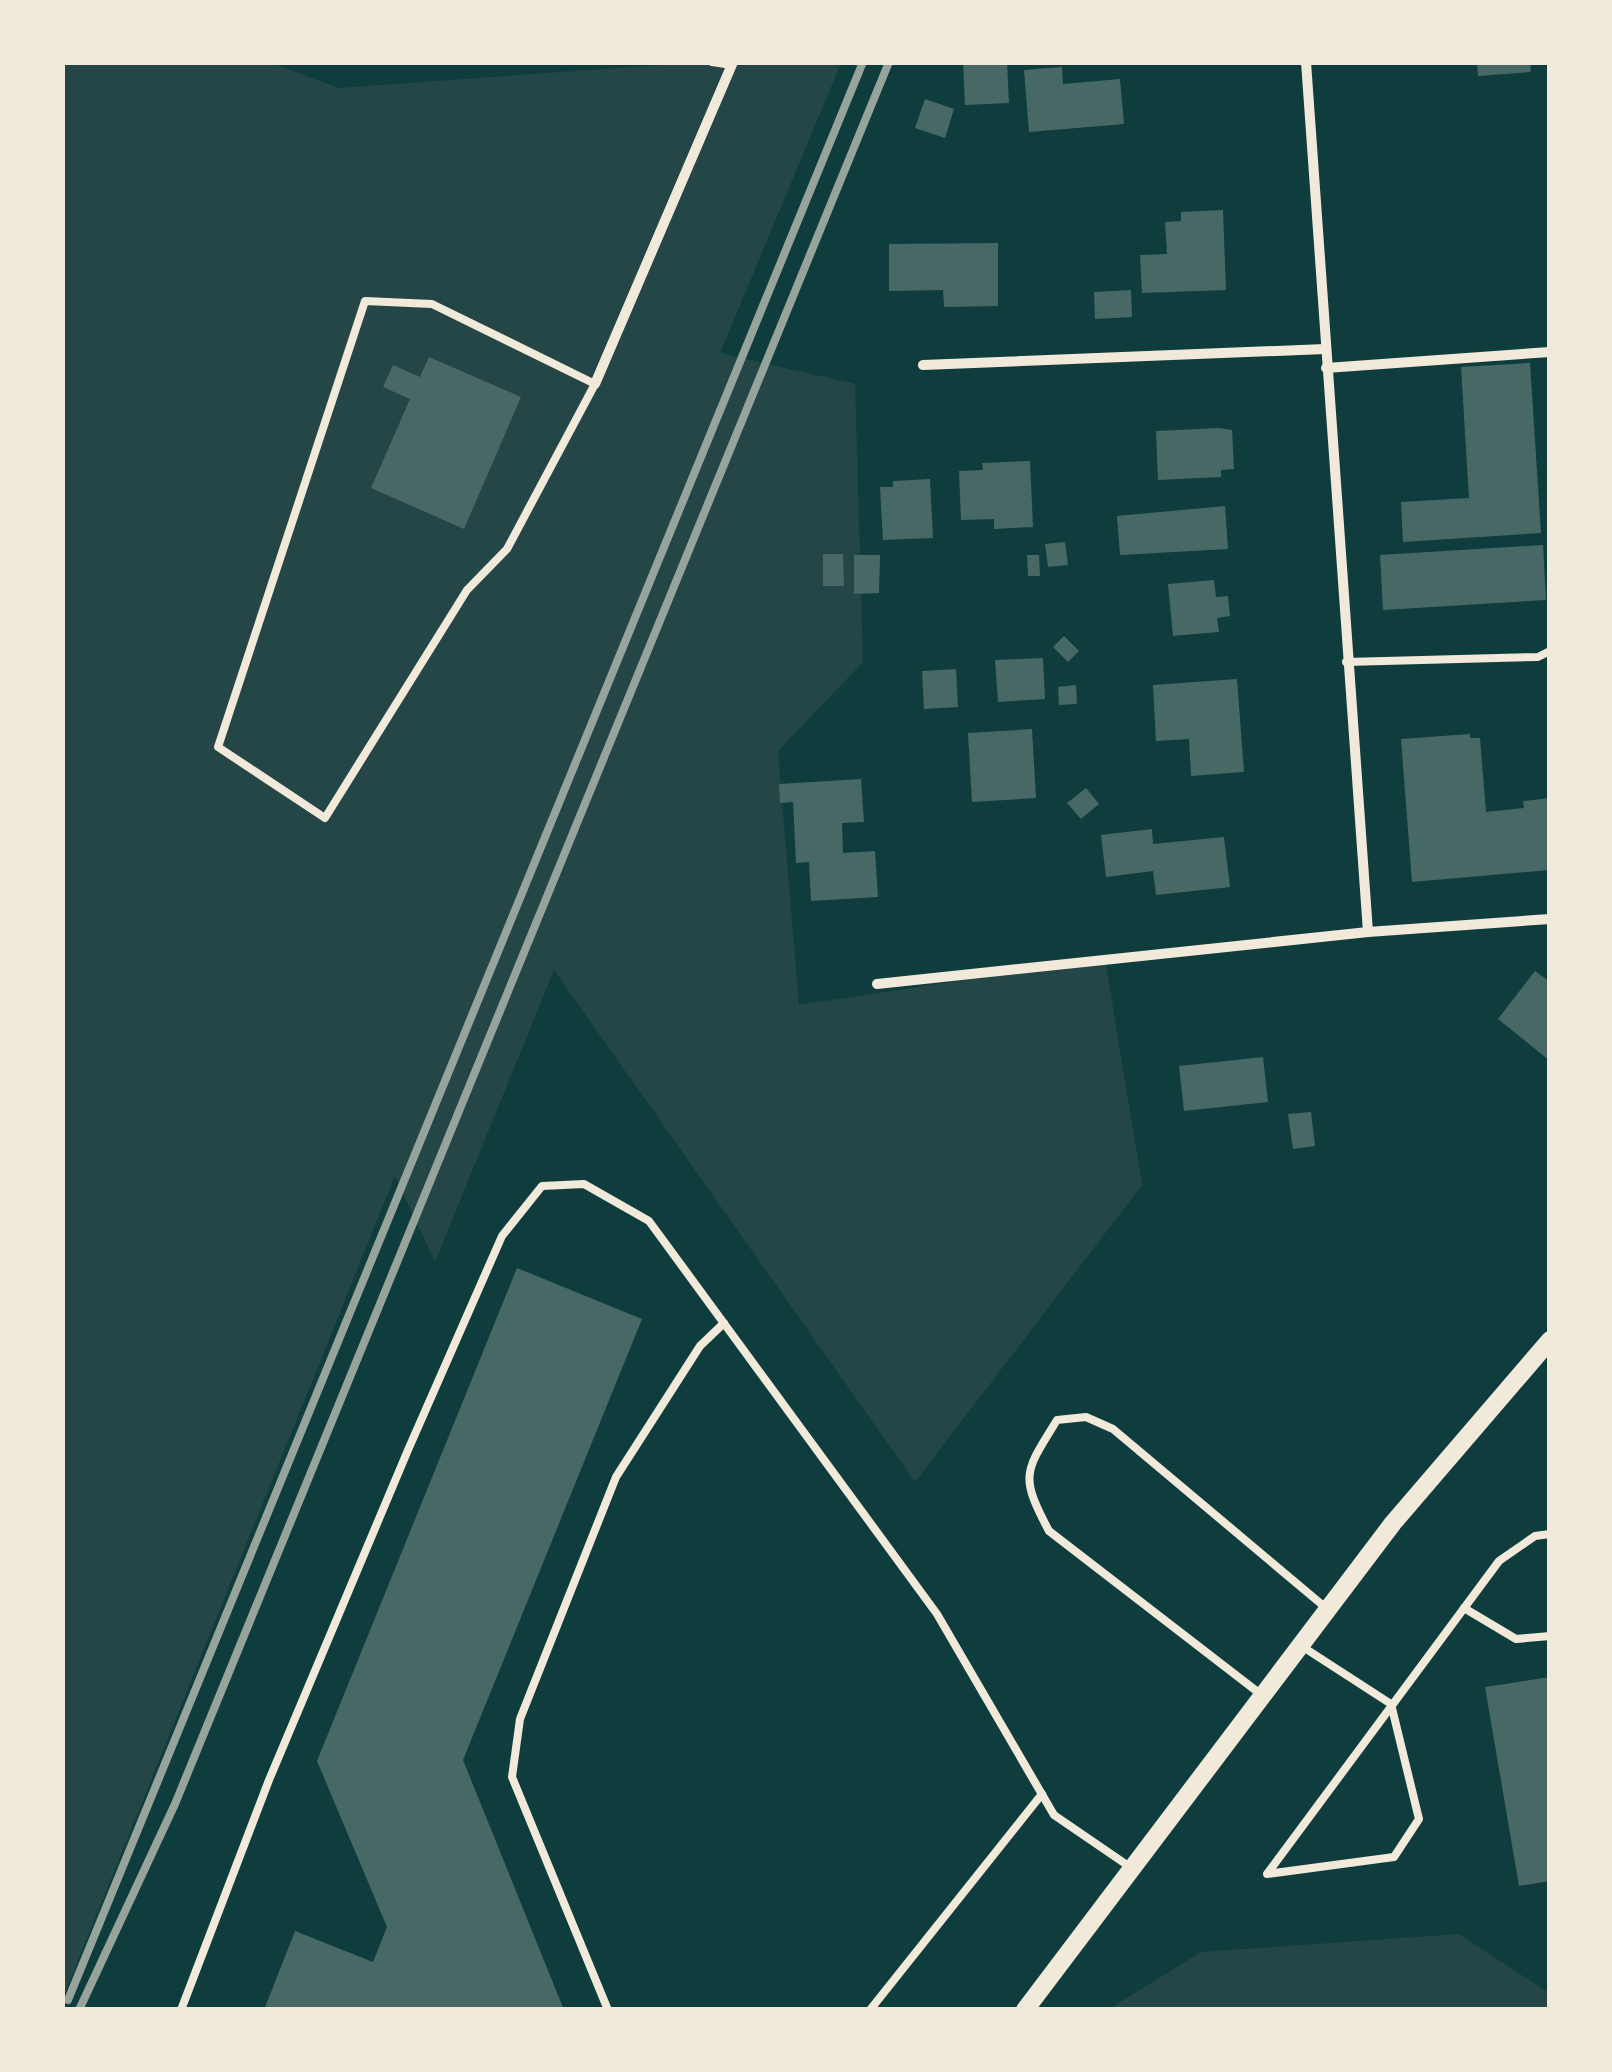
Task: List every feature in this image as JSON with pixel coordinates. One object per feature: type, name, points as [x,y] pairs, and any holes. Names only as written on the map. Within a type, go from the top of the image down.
[{"type":"street","points":[[1306,62],[1368,932]]},
{"type":"street","points":[[595,384],[733,64]]},
{"type":"street","points":[[924,366],[1325,349]]},
{"type":"street","points":[[1326,368],[1550,352]]},
{"type":"street","points":[[876,984],[1368,932],[1550,919]]},
{"type":"street","points":[[1025,2010],[1393,1523],[1550,1340]]},
{"type":"lane","points":[[712,62],[733,64]]},
{"type":"lane","points":[[366,301],[432,304],[595,384],[507,549],[467,590],[324,818],[218,747],[366,301]]},
{"type":"lane","points":[[1346,662],[1538,656],[1550,650]]},
{"type":"lane","points":[[181,2010],[269,1780],[408,1450],[502,1236],[542,1186],[584,1184],[650,1221],[936,1614],[1054,1815],[1132,1869]]},
{"type":"lane","points":[[608,2010],[512,1777],[520,1719],[616,1477],[700,1346],[724,1323]]},
{"type":"lane","points":[[1263,1696],[1049,1531],[1032,1500],[1027,1469],[1057,1420],[1086,1418],[1113,1429],[1328,1610]]},
{"type":"lane","points":[[1301,1646],[1390,1704],[1419,1819],[1394,1857],[1267,1874],[1390,1704],[1499,1562],[1535,1536],[1550,1534]]},
{"type":"lane","points":[[1464,1608],[1516,1639],[1550,1636]]},
{"type":"lane","points":[[870,2010],[1042,1794]]},
{"type":"shaded area","points":[[63,63],[271,63],[339,88],[687,63],[841,63],[720,353],[855,384],[863,662],[778,751],[799,1005],[1105,959],[1142,1185],[915,1482],[554,970],[435,1262],[395,1176],[63,1998]]},
{"type":"shaded area","points":[[1459,1934],[1549,1993],[1549,2009],[1109,2009],[1201,1952]]},
{"type":"building","points":[[963,62],[1007,62],[1009,103],[965,105]]},
{"type":"building","points":[[1477,62],[1530,62],[1531,72],[1478,76]]},
{"type":"building","points":[[1062,67],[1063,84],[1120,79],[1124,124],[1029,132],[1024,70]]},
{"type":"building","points":[[925,99],[954,109],[945,138],[915,128]]},
{"type":"building","points":[[1223,210],[1226,290],[1142,293],[1140,255],[1167,254],[1165,222],[1181,221],[1181,212]]},
{"type":"building","points":[[998,243],[998,306],[944,307],[943,290],[889,291],[889,244]]},
{"type":"building","points":[[1131,290],[1132,317],[1095,319],[1094,292]]},
{"type":"building","points":[[429,357],[521,397],[464,529],[371,488],[410,399],[383,387],[393,365],[420,377]]},
{"type":"building","points":[[1530,363],[1541,533],[1403,542],[1401,502],[1469,498],[1461,367]]},
{"type":"building","points":[[1232,430],[1234,469],[1221,470],[1221,477],[1158,480],[1156,431]]},
{"type":"building","points":[[1030,461],[1033,527],[994,529],[994,519],[961,520],[959,471],[983,470],[982,463]]},
{"type":"building","points":[[930,479],[933,538],[883,540],[880,487],[893,487],[893,481]]},
{"type":"building","points":[[1225,506],[1228,549],[1120,555],[1117,516]]},
{"type":"building","points":[[1065,542],[1068,565],[1048,567],[1045,544]]},
{"type":"building","points":[[1543,545],[1546,600],[1383,610],[1380,555]]},
{"type":"building","points":[[823,554],[843,554],[844,586],[823,586]]},
{"type":"building","points":[[854,555],[880,555],[879,593],[854,594]]},
{"type":"building","points":[[1027,555],[1039,555],[1040,576],[1028,576]]},
{"type":"building","points":[[1214,580],[1216,597],[1228,596],[1230,616],[1217,618],[1219,632],[1173,636],[1168,584]]},
{"type":"building","points":[[1064,636],[1079,651],[1068,662],[1053,647]]},
{"type":"building","points":[[1043,658],[1045,699],[998,702],[995,660]]},
{"type":"building","points":[[956,669],[958,707],[924,709],[922,671]]},
{"type":"building","points":[[1237,679],[1244,772],[1191,776],[1189,739],[1156,741],[1153,685]]},
{"type":"building","points":[[1076,685],[1077,704],[1059,705],[1058,687]]},
{"type":"building","points":[[1032,729],[1036,798],[972,802],[968,733]]},
{"type":"building","points":[[1470,734],[1470,738],[1480,738],[1486,812],[1524,808],[1523,801],[1550,798],[1550,870],[1412,882],[1401,739]]},
{"type":"building","points":[[861,779],[864,822],[842,823],[843,853],[875,851],[878,897],[811,901],[809,862],[796,863],[793,802],[780,803],[779,784]]},
{"type":"building","points":[[1086,788],[1099,804],[1081,819],[1067,803]]},
{"type":"building","points":[[1152,829],[1153,844],[1224,837],[1230,887],[1156,895],[1153,871],[1106,877],[1101,835]]},
{"type":"building","points":[[1535,971],[1550,982],[1550,1061],[1498,1019]]},
{"type":"building","points":[[1263,1057],[1268,1102],[1184,1111],[1179,1066]]},
{"type":"building","points":[[1311,1112],[1315,1146],[1293,1149],[1288,1114]]},
{"type":"building","points":[[517,1268],[642,1319],[463,1760],[564,2010],[264,2010],[295,1931],[373,1962],[387,1927],[317,1761]]},
{"type":"building","points":[[1550,1677],[1550,1881],[1519,1886],[1485,1687]]},
{"type":"railway","points":[[68,2000],[863,62]]},
{"type":"railway","points":[[79,2010],[175,1804],[889,62]]}]
